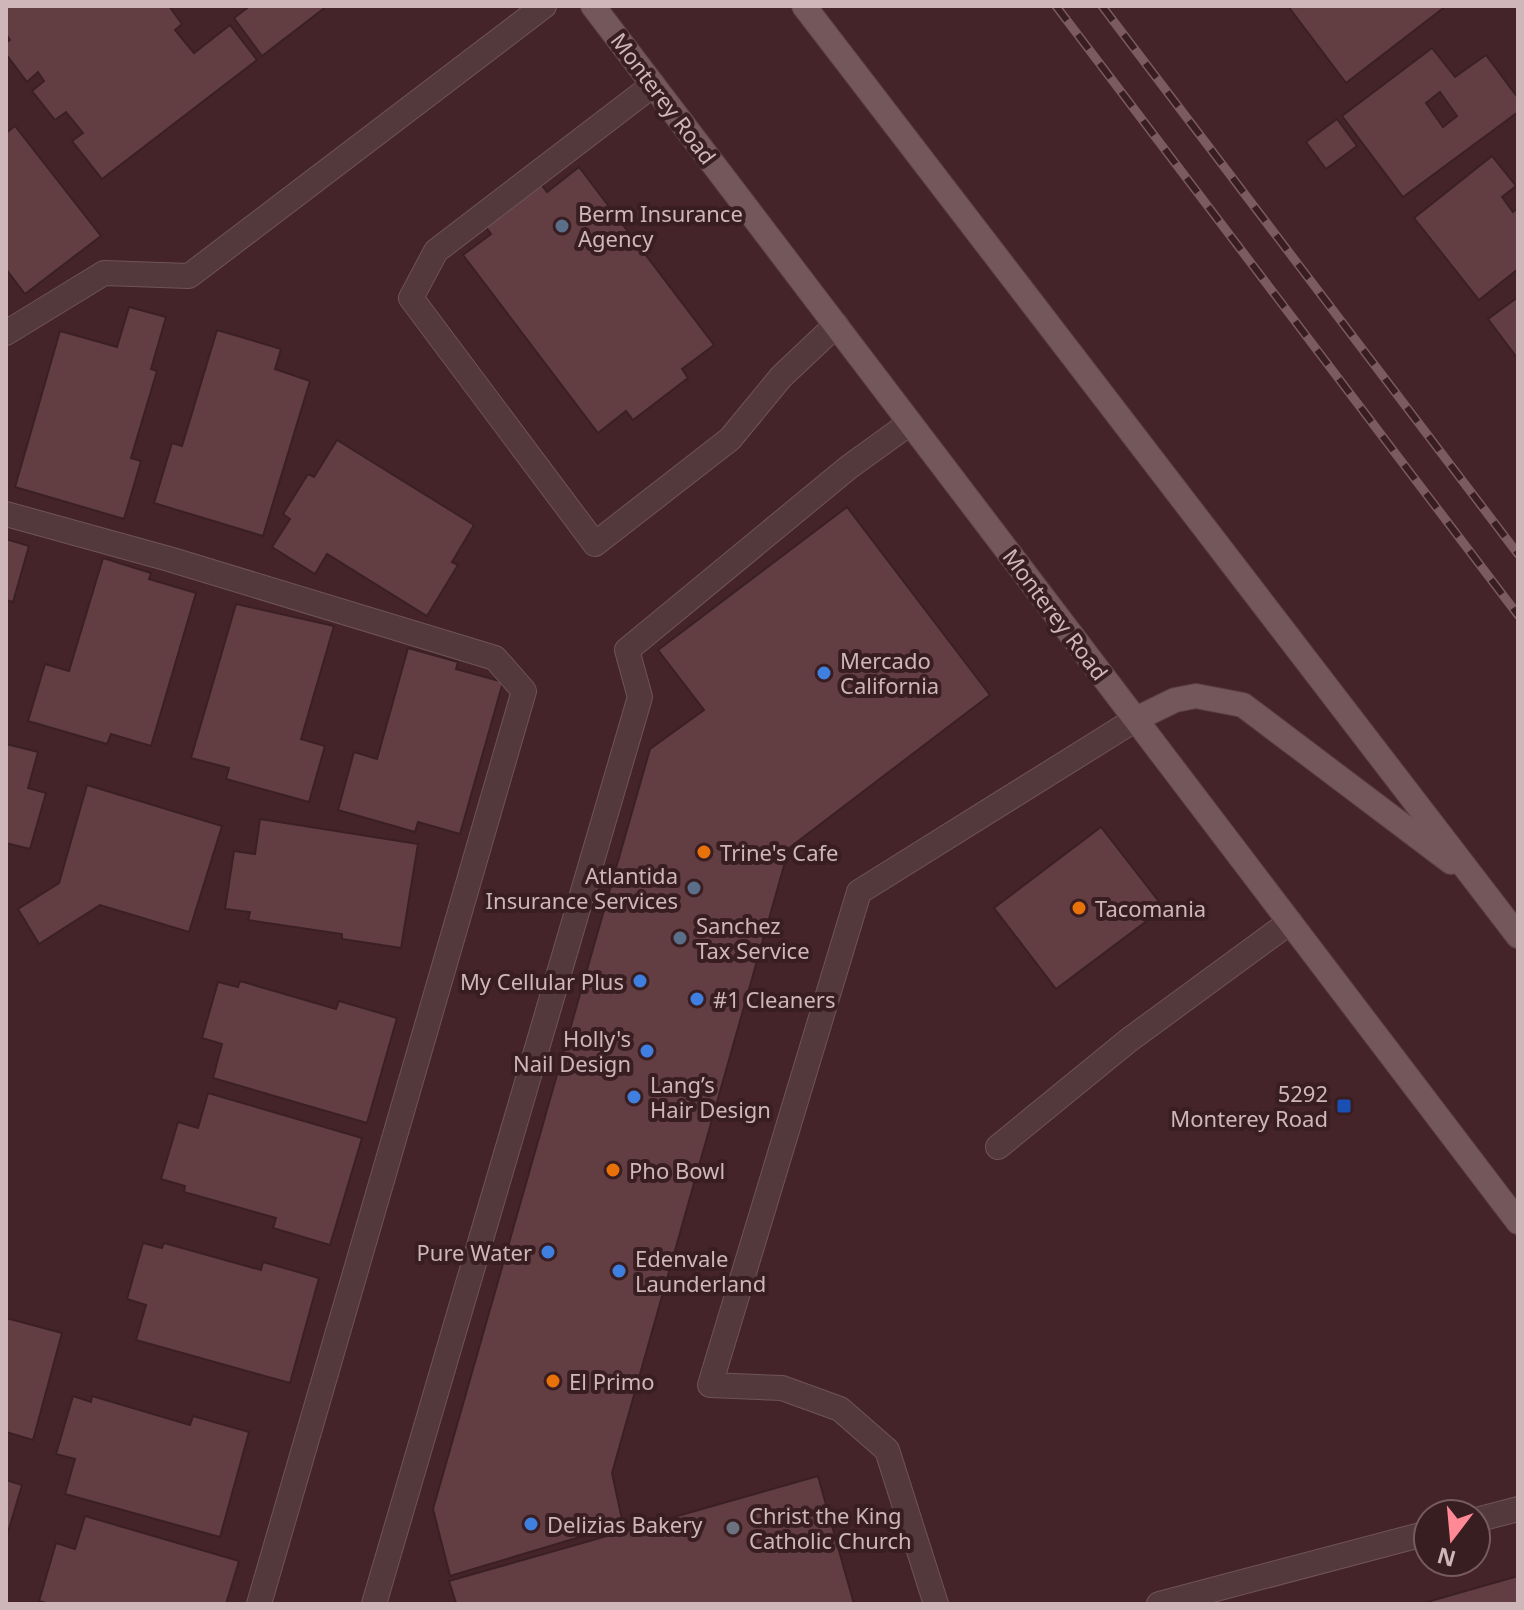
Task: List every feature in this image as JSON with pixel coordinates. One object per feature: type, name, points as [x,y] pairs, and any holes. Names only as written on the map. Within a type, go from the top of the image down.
[{"type":"main road","name":"Monterey Road","points":[[593,6],[1518,1222]]},
{"type":"main road","points":[[804,6],[1518,936]]},
{"type":"main road","points":[[1136,719],[1175,700],[1196,696],[1243,705],[1475,881]]},
{"type":"lane","points":[[6,333],[104,273],[189,276],[544,6]]},
{"type":"lane","points":[[653,85],[436,251],[411,298],[595,544],[730,439],[781,377],[836,325]]},
{"type":"lane","points":[[374,1604],[640,697],[627,650],[849,467],[910,423]]},
{"type":"lane","points":[[6,514],[169,559],[495,658],[524,691],[259,1604]]},
{"type":"lane","points":[[936,1604],[887,1450],[840,1409],[782,1388],[710,1385],[859,892],[1136,719]]},
{"type":"lane","points":[[998,1147],[1129,1040],[1290,922]]},
{"type":"lane","points":[[1492,1516],[1518,1509]]},
{"type":"lane","points":[[1159,1604],[1412,1537]]},
{"type":"building","points":[[6,6],[169,6],[182,24],[175,30],[194,53],[230,25],[257,60],[102,179],[72,141],[83,133],[66,112],[55,120],[32,91],[44,81],[38,72],[27,82],[6,54],[6,43],[10,40],[6,34]]},
{"type":"building","points":[[250,6],[327,6],[262,56],[234,18]]},
{"type":"building","points":[[1288,6],[1446,6],[1346,83]]},
{"type":"building","points":[[1432,48],[1455,77],[1486,55],[1518,98],[1518,112],[1403,197],[1342,116]],"holes":[[[1440,92],[1457,116],[1443,127],[1426,103]]]},
{"type":"building","points":[[1337,119],[1357,146],[1326,169],[1306,142]]},
{"type":"building","points":[[15,126],[101,236],[25,294],[6,269],[6,133]]},
{"type":"building","points":[[1492,156],[1516,186],[1502,197],[1513,212],[1518,208],[1518,269],[1479,300],[1414,218]]},
{"type":"building","points":[[579,167],[714,345],[682,369],[688,378],[633,420],[626,411],[598,433],[463,255],[491,234],[483,223],[539,181],[547,192]]},
{"type":"building","points":[[1518,297],[1518,359],[1488,319]]},
{"type":"building","points":[[129,307],[166,317],[151,369],[157,371],[131,458],[141,461],[124,519],[15,487],[60,331],[117,347]]},
{"type":"building","points":[[217,330],[281,349],[275,369],[310,381],[263,536],[154,503],[172,443],[182,446]]},
{"type":"building","points":[[337,440],[474,525],[452,562],[458,565],[427,616],[327,554],[315,574],[272,547],[290,519],[283,514],[308,474],[314,477]]},
{"type":"building","points":[[847,507],[990,695],[789,848],[612,1473],[623,1524],[450,1576],[433,1509],[650,749],[704,710],[658,650]]},
{"type":"building","points":[[6,539],[29,546],[13,602],[6,600]]},
{"type":"building","points":[[103,558],[151,573],[149,579],[196,593],[151,746],[111,734],[107,744],[28,721],[45,664],[69,671]]},
{"type":"building","points":[[236,604],[334,626],[301,739],[325,746],[309,802],[226,779],[229,768],[191,758]]},
{"type":"building","points":[[408,648],[458,662],[456,669],[503,682],[460,834],[418,822],[415,832],[338,810],[354,752],[377,759]]},
{"type":"building","points":[[6,744],[38,752],[28,788],[46,793],[30,849],[6,843]]},
{"type":"building","points":[[87,785],[222,826],[189,932],[100,905],[39,944],[18,909],[59,883]]},
{"type":"building","points":[[260,819],[418,844],[401,948],[342,939],[342,934],[248,920],[250,912],[225,909],[234,851],[255,854]]},
{"type":"building","name":"Tacomania","points":[[1101,827],[1164,908],[1056,989],[994,908]]},
{"type":"building","points":[[240,981],[336,1009],[339,1001],[397,1018],[367,1123],[213,1078],[222,1044],[202,1038],[218,982],[238,987]]},
{"type":"building","points":[[208,1093],[362,1138],[330,1245],[273,1228],[276,1218],[184,1192],[185,1186],[161,1179],[178,1122],[198,1128]]},
{"type":"building","points":[[143,1243],[162,1248],[164,1243],[261,1270],[263,1262],[319,1278],[290,1383],[136,1340],[146,1305],[127,1299]]},
{"type":"building","points":[[6,1318],[62,1333],[33,1440],[6,1432]]},
{"type":"building","points":[[73,1396],[91,1402],[92,1396],[190,1425],[193,1416],[249,1432],[220,1537],[65,1494],[75,1459],[56,1454]]},
{"type":"building","name":"Christ the King Catholic Church","points":[[818,1476],[854,1604],[453,1604],[456,1603],[449,1581]]},
{"type":"building","points":[[6,1480],[22,1485],[6,1539]]},
{"type":"building","points":[[85,1516],[239,1561],[226,1604],[50,1604],[39,1601],[56,1543],[75,1549]]},
{"type":"building","points":[[1518,1576],[1518,1604],[1420,1604]]},
{"type":"railway","points":[[1056,6],[1518,615]]},
{"type":"railway","points":[[1102,6],[1518,554]]},
{"type":"place","name":"Berm Insurance Agency","points":[[562,226]]},
{"type":"place","name":"Mercado California","points":[[824,673]]},
{"type":"place","name":"Trine's Cafe","points":[[704,852]]},
{"type":"place","name":"Atlantida Insurance Services","points":[[694,888]]},
{"type":"place","name":"Tacomania","points":[[1079,908]]},
{"type":"place","name":"Sanchez Tax Service","points":[[680,938]]},
{"type":"place","name":"My Cellular Plus","points":[[640,981]]},
{"type":"place","name":"#1 Cleaners","points":[[697,999]]},
{"type":"place","name":"Holly's Nail Design","points":[[647,1051]]},
{"type":"place","name":"Lang’s Hair Design","points":[[634,1097]]},
{"type":"place","name":"5292 Monterey Road","points":[[1344,1106]]},
{"type":"place","name":"Pho Bowl","points":[[613,1170]]},
{"type":"place","name":"Pure Water","points":[[548,1252]]},
{"type":"place","name":"Edenvale Launderland","points":[[619,1271]]},
{"type":"place","name":"El Primo","points":[[553,1381]]},
{"type":"place","name":"Delizias Bakery","points":[[531,1524]]},
{"type":"place","name":"Christ the King Catholic Church","points":[[733,1528]]}]
